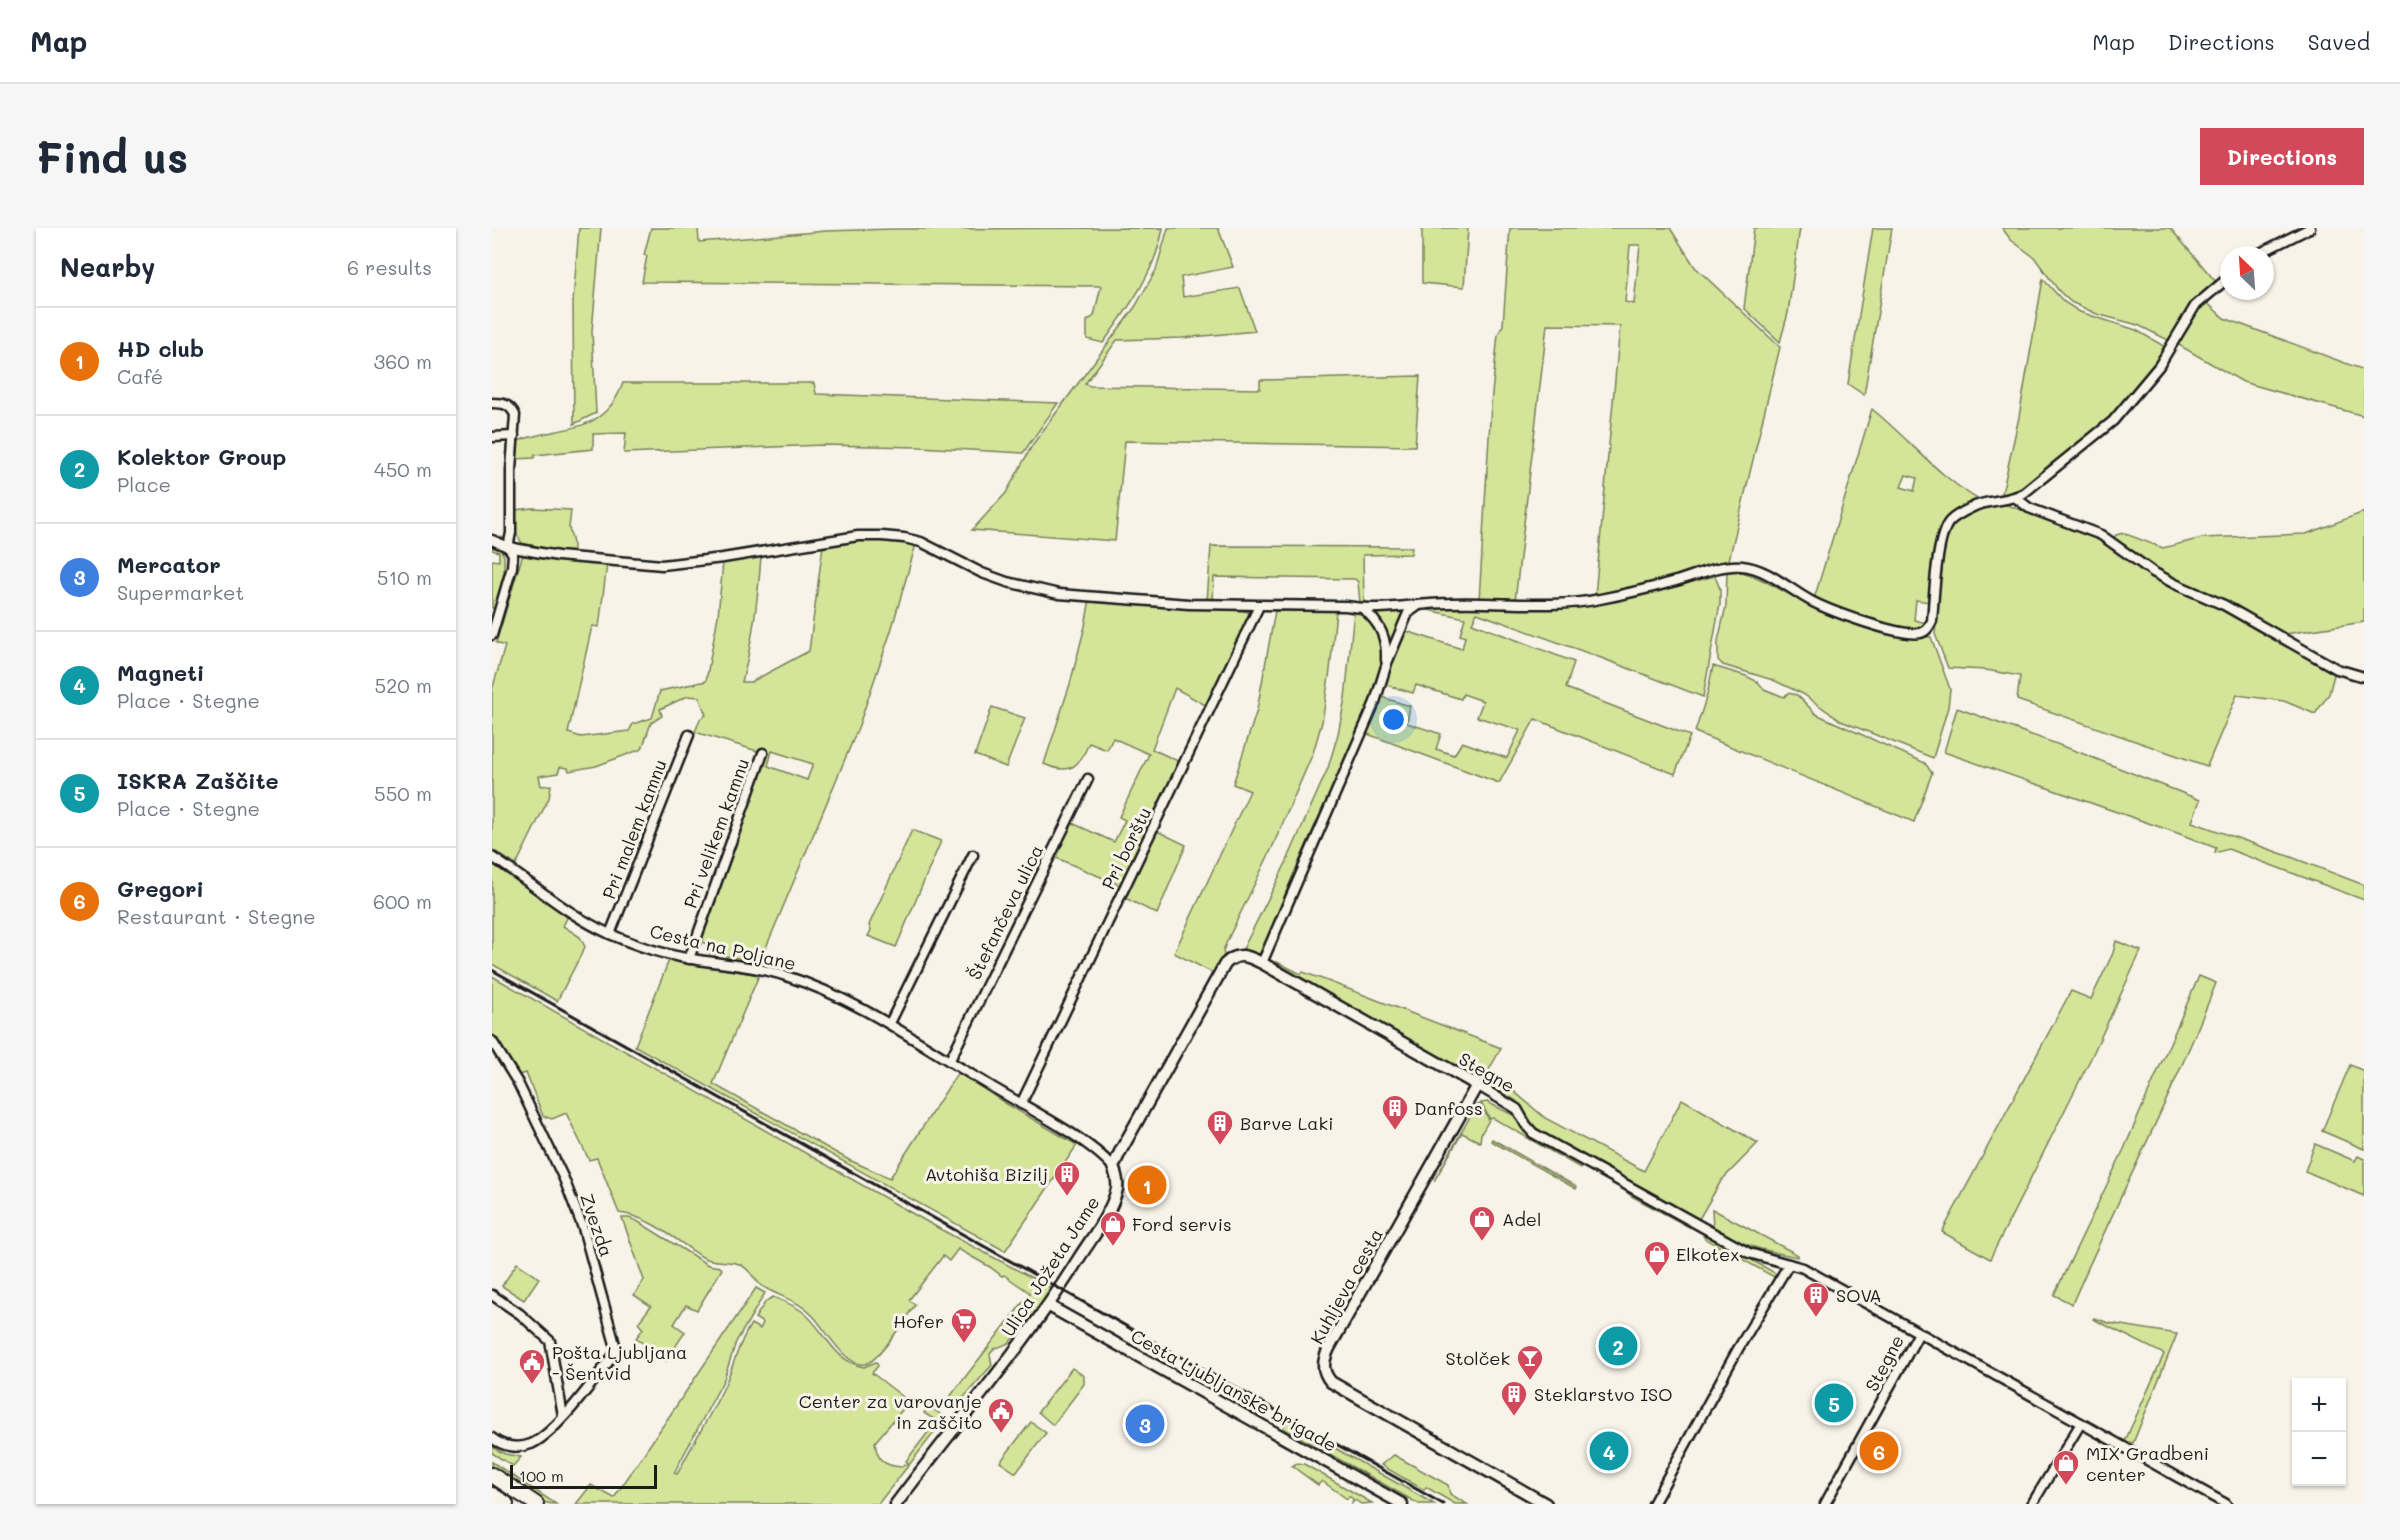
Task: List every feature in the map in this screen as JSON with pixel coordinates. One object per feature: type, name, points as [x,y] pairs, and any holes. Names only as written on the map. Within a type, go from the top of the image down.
[{"type":"main road","points":[[492,1475],[536,1504]]},
{"type":"main road","points":[[492,1495],[506,1504]]},
{"type":"street","points":[[2274,246],[2310,228]]},
{"type":"street","points":[[492,540],[508,547],[558,556],[662,565],[712,560],[858,536],[882,536],[921,542],[982,573],[1008,582],[1059,594],[1190,604],[1346,606],[1363,609],[1452,602],[1549,606],[1607,597],[1722,568],[1742,566],[1758,571],[1811,601],[1837,612],[1903,632],[1921,633],[1929,628],[1932,621],[1941,545],[1950,521],[1961,513],[1986,502],[2016,498],[2113,421],[2159,366],[2194,306],[2220,284]]},
{"type":"street","points":[[492,403],[506,404],[512,408],[515,415],[511,470],[511,533],[508,547],[513,554],[512,567],[492,635]]},
{"type":"street","points":[[492,437],[514,436]]},
{"type":"street","points":[[2016,498],[2029,508],[2100,535],[2153,572],[2175,584],[2224,605],[2337,669],[2364,677]]},
{"type":"street","points":[[1262,963],[1375,702],[1385,667],[1408,613],[1419,604]]},
{"type":"street","name":"Pri borštu","points":[[1021,1104],[1259,606]]},
{"type":"street","points":[[1363,609],[1376,621],[1383,634],[1386,643],[1385,667]]},
{"type":"street","name":"Pri malem kamnu","points":[[610,934],[689,735]]},
{"type":"street","name":"Pri velikem kamnu","points":[[688,959],[763,753]]},
{"type":"street","name":"Štefančeva ulica","points":[[950,1060],[1088,779]]},
{"type":"street","points":[[890,1023],[973,855]]},
{"type":"street","name":"Cesta na Poljane","points":[[492,857],[570,911],[610,934],[688,959],[786,976],[834,995],[890,1023],[1082,1141],[1107,1159],[1113,1167]]},
{"type":"street","name":"Stegne","points":[[1113,1167],[1225,964],[1242,955],[1262,963],[1477,1084],[1517,1109],[1533,1132],[1749,1254],[1803,1268],[2220,1503]]},
{"type":"street","name":"Zvezda","points":[[492,1041],[518,1083],[562,1175],[583,1228],[615,1341],[614,1355],[563,1416],[541,1438],[531,1444],[514,1447],[492,1438]]},
{"type":"street","name":"Kuhljeva cesta","points":[[1477,1084],[1329,1348],[1323,1368],[1331,1382],[1339,1388],[1546,1504]]},
{"type":"street","name":"Ulica Jožeta Jame","points":[[896,1504],[1049,1306],[1105,1217],[1117,1188],[1117,1176],[1113,1167]]},
{"type":"street","points":[[1653,1504],[1738,1349],[1789,1264]]},
{"type":"street","points":[[492,1295],[520,1314],[550,1341],[560,1384],[563,1416]]},
{"type":"street","name":"Cesta Ljubljanske brigade","points":[[1049,1306],[1402,1504]]},
{"type":"street","name":"Stegne","points":[[1825,1504],[1919,1333]]},
{"type":"street","points":[[2032,1504],[2081,1423]]},
{"type":"green space","points":[[579,228],[601,228],[592,331],[596,413],[574,424],[573,302]]},
{"type":"green space","points":[[651,228],[698,228],[699,242],[826,231],[1163,228],[1154,260],[1140,289],[1103,343],[1087,339],[1087,321],[1094,316],[1101,286],[642,282],[647,256],[644,255]]},
{"type":"green space","points":[[1168,228],[1218,228],[1233,267],[1181,277],[1183,297],[1240,288],[1255,331],[1182,338],[1117,340],[1085,384],[1090,386],[1260,389],[1260,380],[1420,376],[1415,446],[1125,441],[1115,541],[972,530],[1006,493],[1033,444],[1135,307],[1156,270]]},
{"type":"green space","points":[[1422,228],[1468,228],[1464,287],[1422,283]]},
{"type":"green space","points":[[1510,228],[1670,228],[1695,267],[1780,347],[1728,564],[1595,596],[1620,326],[1547,325],[1515,601],[1479,601],[1491,404],[1498,334],[1503,325]],"holes":[[[1630,245],[1640,245],[1634,304],[1625,302]]]},
{"type":"green space","points":[[1754,228],[1800,228],[1788,313],[1780,342],[1744,308]]},
{"type":"green space","points":[[1873,228],[1892,228],[1864,395],[1848,384]]},
{"type":"green space","points":[[2002,228],[2170,228],[2217,283],[2173,340],[2168,340],[2138,325],[2097,314],[2071,302],[2059,291],[2034,257],[2011,240]]},
{"type":"green space","points":[[2043,279],[2064,302],[2080,312],[2136,330],[2167,348],[2147,376],[2106,424],[2017,494],[2001,498],[2019,417]]},
{"type":"green space","points":[[2205,301],[2224,318],[2364,370],[2364,416],[2243,382],[2177,344]]},
{"type":"green space","points":[[623,383],[814,383],[816,394],[1058,403],[1023,453],[919,447],[823,445],[624,453],[626,433],[593,434],[593,449],[515,459],[518,441],[580,426],[605,412],[615,400]]},
{"type":"green space","points":[[1872,409],[1937,469],[1979,500],[1946,520],[1930,602],[1916,600],[1914,620],[1927,623],[1922,630],[1915,632],[1860,617],[1814,599]],"holes":[[[1906,475],[1917,478],[1914,491],[1901,487]]]},
{"type":"green space","points":[[2004,504],[2100,537],[2177,589],[2222,607],[2335,671],[2329,694],[2315,714],[2284,701],[2237,695],[2207,766],[2017,700],[2020,676],[1986,670],[1948,668],[1935,634],[1943,544],[1950,526],[1961,515]]},
{"type":"green space","points":[[532,508],[571,510],[569,528],[573,554],[522,543],[514,529],[515,510]]},
{"type":"green space","points":[[2364,512],[2364,622],[2285,634],[2283,637],[2176,582],[2112,540],[2116,535],[2123,533],[2163,548],[2202,538],[2306,534]]},
{"type":"green space","points":[[866,540],[899,540],[916,544],[891,631],[858,728],[760,962],[709,953],[710,946],[698,940],[764,753],[695,732],[700,719],[706,715],[699,697],[688,696],[660,709],[662,716],[651,723],[642,749],[596,766],[569,771],[568,768],[560,767],[558,773],[539,776],[541,786],[551,785],[549,798],[516,865],[492,849],[492,690],[505,646],[496,643],[522,557],[529,554],[607,564],[599,627],[592,626],[568,733],[581,737],[629,731],[633,724],[652,718],[660,691],[706,681],[718,616],[723,562],[761,556],[755,619],[742,682],[751,682],[809,651],[823,546]],"holes":[[[772,751],[813,764],[807,780],[768,766]]]},
{"type":"green space","points":[[1211,546],[1412,547],[1411,554],[1363,555],[1364,603],[1360,603],[1358,582],[1355,579],[1214,577],[1213,601],[1207,601]]},
{"type":"green space","points":[[492,547],[501,550],[504,556],[504,573],[494,609],[492,608],[492,560],[499,561],[499,552],[492,550]]},
{"type":"green space","points":[[1735,571],[1755,577],[1798,598],[1833,611],[1914,636],[1931,637],[1950,689],[1948,707],[1933,758],[1841,721],[1803,694],[1773,680],[1723,665],[1718,660],[1718,641],[1726,606],[1727,572]]},
{"type":"green space","points":[[1715,576],[1720,589],[1720,604],[1703,697],[1477,613],[1472,623],[1574,662],[1566,688],[1690,736],[1675,774],[1535,719],[1499,783],[1365,733],[1381,697],[1410,706],[1407,723],[1441,734],[1436,749],[1454,755],[1462,742],[1507,758],[1520,730],[1477,717],[1483,701],[1463,694],[1461,699],[1416,685],[1413,693],[1383,684],[1403,630],[1462,649],[1465,637],[1460,635],[1465,618],[1423,609],[1423,607],[1567,608],[1641,595]]},
{"type":"green space","points":[[1090,599],[1243,611],[1248,612],[1250,616],[1207,706],[1175,688],[1152,749],[1180,762],[1180,765],[1122,886],[1054,857],[1070,822],[1114,842],[1125,820],[1119,817],[1149,754],[1113,738],[1107,750],[1089,743],[1077,764],[1067,769],[1044,764],[1070,684]]},
{"type":"green space","points":[[1411,606],[1391,642],[1373,613],[1373,609]]},
{"type":"green space","points":[[1275,611],[1336,611],[1322,722],[1313,753],[1272,848],[1227,941],[1223,951],[1224,955],[1213,973],[1174,953],[1250,791],[1233,784],[1257,710]]},
{"type":"green space","points":[[1354,611],[1372,623],[1381,642],[1382,657],[1376,689],[1280,906],[1263,950],[1259,954],[1243,949],[1286,863],[1328,768],[1338,734],[1345,698]]},
{"type":"green space","points":[[1713,666],[1746,676],[1758,682],[1764,689],[1784,697],[1788,693],[1797,695],[1816,714],[1925,763],[1932,773],[1914,822],[1695,732],[1707,695]]},
{"type":"green space","points":[[992,707],[1025,718],[1006,767],[975,755]]},
{"type":"green space","points":[[1957,708],[2076,751],[2200,800],[2192,822],[2364,885],[2364,900],[2228,849],[2215,853],[2216,848],[2180,834],[1944,752]]},
{"type":"green space","points":[[912,830],[941,841],[896,947],[868,936],[871,930],[869,925]]},
{"type":"green space","points":[[1157,831],[1186,845],[1157,914],[1125,898]]},
{"type":"green space","points":[[492,863],[568,916],[563,926],[580,937],[585,947],[557,1001],[492,964]]},
{"type":"green space","points":[[2116,941],[2141,951],[2091,1058],[1990,1259],[1942,1232],[2071,991],[2091,999],[2113,953]]},
{"type":"green space","points":[[669,960],[759,975],[713,1084],[849,1160],[890,1178],[958,1072],[1005,1103],[1077,1145],[1005,1251],[635,1046]]},
{"type":"green space","points":[[1277,962],[1301,974],[1303,972],[1325,980],[1501,1048],[1489,1070],[1545,1118],[1644,1171],[1682,1099],[1758,1143],[1721,1181],[1699,1219],[1540,1131],[1515,1100]]},
{"type":"green space","points":[[492,976],[940,1229],[1053,1289],[1033,1318],[1031,1316],[1009,1343],[994,1349],[990,1354],[992,1365],[958,1404],[949,1398],[1030,1293],[1004,1275],[1002,1276],[958,1249],[949,1261],[943,1256],[909,1300],[915,1305],[878,1355],[865,1364],[850,1359],[807,1311],[795,1302],[762,1286],[743,1266],[704,1258],[653,1224],[619,1213],[597,1158],[589,1160],[566,1113],[552,1119],[543,1116],[526,1073],[518,1075],[492,1036]]},
{"type":"green space","points":[[2199,976],[2216,983],[2200,1024],[2072,1304],[2054,1295],[2124,1149]]},
{"type":"green space","points":[[2350,1065],[2364,1071],[2364,1149],[2322,1131]]},
{"type":"green space","points":[[1487,1102],[1517,1117],[1524,1132],[1583,1167],[1580,1168],[1493,1118],[1490,1119],[1481,1103]]},
{"type":"green space","points":[[1480,1104],[1489,1120],[1481,1134],[1480,1142],[1462,1133],[1434,1181],[1476,1106]]},
{"type":"green space","points":[[1492,1139],[1577,1187],[1576,1189],[1491,1141]]},
{"type":"green space","points":[[2315,1144],[2355,1161],[2358,1156],[2364,1159],[2364,1196],[2305,1171]]},
{"type":"green space","points":[[1623,1189],[1688,1225],[1689,1227],[1631,1196]]},
{"type":"green space","points":[[1712,1209],[1798,1257],[1754,1247],[1733,1239],[1713,1227]]},
{"type":"green space","points":[[622,1218],[637,1221],[708,1265],[722,1269],[697,1310],[686,1305],[674,1324],[685,1332],[666,1361],[636,1338],[643,1329],[638,1323],[651,1306],[634,1295],[644,1280]]},
{"type":"green space","points":[[1706,1234],[1775,1273],[1776,1276],[1774,1277],[1707,1240],[1703,1236]]},
{"type":"green space","points":[[517,1263],[539,1278],[524,1300],[502,1286]]},
{"type":"green space","points":[[756,1288],[765,1293],[736,1342],[724,1379],[674,1473],[677,1474],[679,1471],[716,1403],[747,1331],[751,1324],[760,1329],[763,1323],[755,1318],[766,1301],[773,1297],[803,1312],[836,1351],[853,1364],[864,1367],[876,1362],[878,1366],[872,1373],[907,1400],[901,1407],[903,1409],[875,1442],[877,1453],[885,1463],[908,1466],[878,1504],[576,1504],[591,1485],[614,1498]]},
{"type":"green space","points":[[2094,1318],[2109,1323],[2177,1334],[2133,1443],[2125,1441],[2164,1354]]},
{"type":"green space","points":[[1072,1368],[1084,1376],[1084,1384],[1053,1425],[1038,1412]]},
{"type":"green space","points":[[929,1406],[944,1417],[941,1424],[924,1413]]},
{"type":"green space","points":[[1287,1421],[1434,1504],[1419,1504],[1283,1428]]},
{"type":"green space","points":[[936,1422],[940,1425],[909,1465],[906,1461]]},
{"type":"green space","points":[[1031,1422],[1046,1433],[1016,1473],[1000,1462]]},
{"type":"green space","points":[[492,1447],[505,1454],[521,1457],[513,1466],[492,1453]]},
{"type":"green space","points":[[1394,1455],[1448,1485],[1450,1494],[1467,1504],[1455,1504],[1426,1487],[1424,1490],[1381,1465]]},
{"type":"green space","points":[[492,1462],[556,1504],[539,1500],[522,1491],[492,1469]]},
{"type":"green space","points":[[1297,1463],[1304,1464],[1372,1503],[1361,1504],[1355,1500],[1352,1503],[1353,1499],[1349,1496],[1347,1499],[1322,1481],[1318,1485],[1292,1466]]},
{"type":"railway","points":[[492,970],[1443,1504]]},
{"type":"place","name":"Danfoss","points":[[1395,1131]]},
{"type":"place","name":"Barve Laki","points":[[1220,1146]]},
{"type":"place","name":"HD club","points":[[1147,1185]]},
{"type":"place","name":"Avtohiša Bizilj","points":[[1067,1197]]},
{"type":"place","name":"Adel","points":[[1482,1242]]},
{"type":"place","name":"Ford servis","points":[[1113,1247]]},
{"type":"place","name":"Elkotex","points":[[1657,1277]]},
{"type":"place","name":"SOVA","points":[[1816,1318]]},
{"type":"place","name":"Hofer","points":[[964,1344]]},
{"type":"place","name":"Kolektor Group","points":[[1618,1346]]},
{"type":"place","name":"Stolček","points":[[1530,1381]]},
{"type":"place","name":"Pošta Ljubljana - Šentvid","points":[[532,1385]]},
{"type":"place","name":"ISKRA Zaščite","points":[[1834,1403]]},
{"type":"place","name":"Steklarstvo ISO","points":[[1514,1417]]},
{"type":"place","name":"Mercator","points":[[1145,1424]]},
{"type":"place","name":"Center za varovanje in zaščito","points":[[1001,1434]]},
{"type":"place","name":"Magneti","points":[[1609,1451]]},
{"type":"place","name":"Gregori","points":[[1879,1451]]},
{"type":"place","name":"MIX Gradbeni center","points":[[2066,1486]]}]
